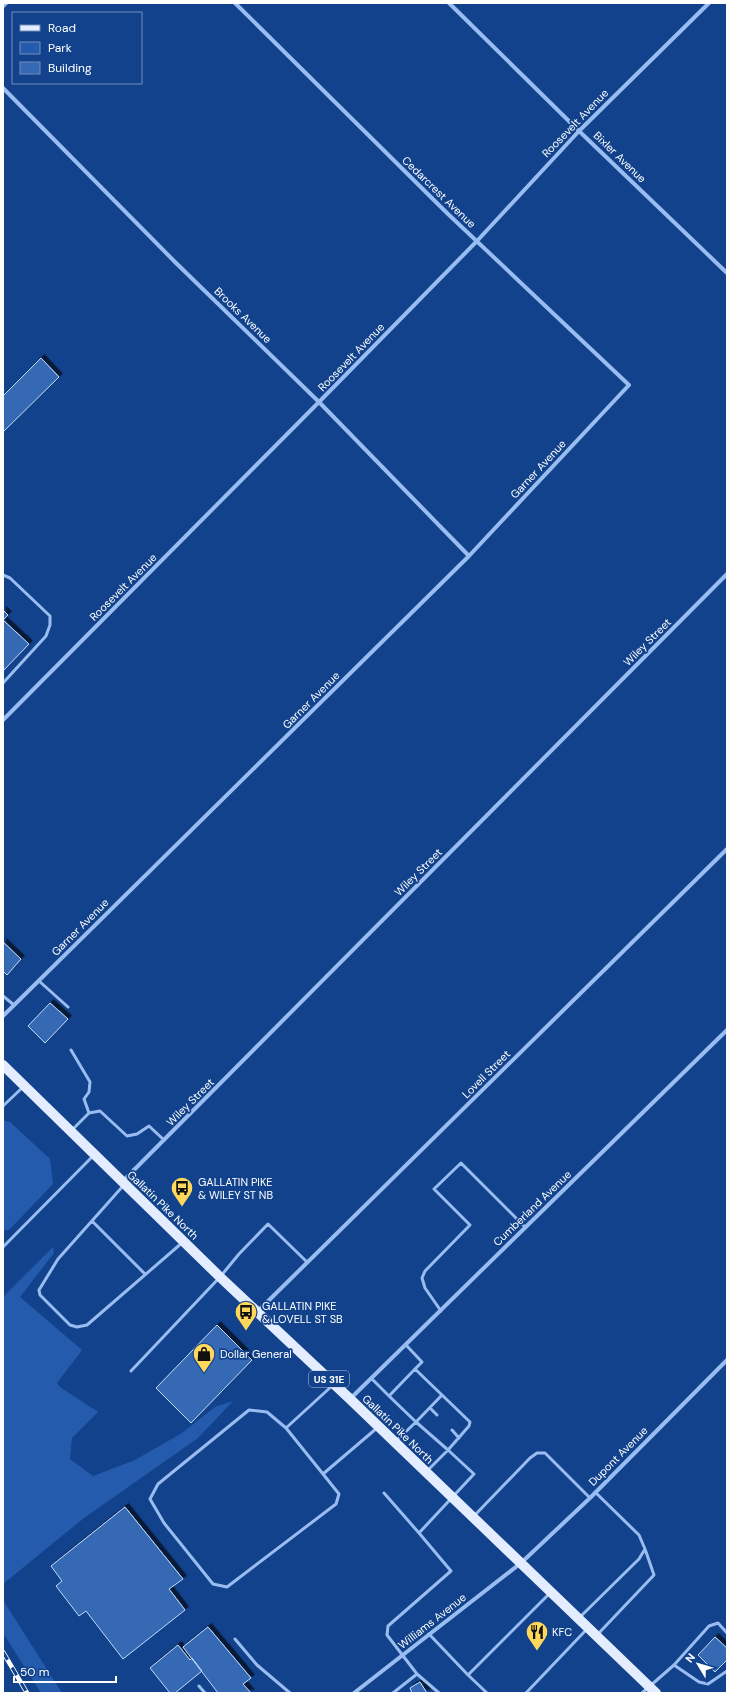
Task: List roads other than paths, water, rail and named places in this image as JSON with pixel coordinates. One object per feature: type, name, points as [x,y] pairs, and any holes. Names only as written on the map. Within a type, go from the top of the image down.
[{"type":"main road","name":"Gallatin Pike North","points":[[3,1065],[183,1242],[579,1618],[649,1691]]},
{"type":"street","name":"Cedarcrest Avenue","points":[[235,3],[476,241],[629,385],[624,389]]},
{"type":"street","name":"Bixler Avenue","points":[[450,3],[579,131],[727,273]]},
{"type":"street","name":"Roosevelt Avenue","points":[[3,720],[319,402],[476,241],[579,131],[708,3]]},
{"type":"street","name":"Brooks Avenue","points":[[3,88],[176,263],[319,402],[469,556]]},
{"type":"street","name":"Garner Avenue","points":[[3,1016],[469,556],[624,389]]},
{"type":"street","name":"Wiley Street","points":[[123,1184],[164,1140],[727,574]]},
{"type":"street","name":"Lovell Street","points":[[257,1312],[727,850]]},
{"type":"street","name":"Cumberland Avenue","points":[[350,1399],[727,1030]]},
{"type":"street","name":"Dupont Avenue","points":[[521,1563],[590,1498],[727,1360]]},
{"type":"street","name":"Williams Avenue","points":[[355,1693],[521,1563]]},
{"type":"lane","points":[[3,7],[7,3]]},
{"type":"lane","points":[[3,575],[10,578],[50,616],[50,625],[46,636],[3,684]]},
{"type":"lane","points":[[39,981],[68,1007]]},
{"type":"lane","points":[[3,996],[14,1005]]},
{"type":"lane","points":[[71,1050],[90,1082],[89,1092],[84,1099],[89,1113]]},
{"type":"lane","points":[[3,1106],[24,1085]]},
{"type":"lane","points":[[70,1132],[89,1113],[100,1111],[127,1136],[137,1134],[149,1126],[164,1140]]},
{"type":"lane","points":[[4,1245],[94,1155]]},
{"type":"lane","points":[[441,1311],[425,1288],[422,1278],[425,1271],[470,1224],[434,1189],[461,1163],[525,1227]]},
{"type":"lane","points":[[123,1184],[58,1259],[39,1290],[40,1295],[70,1325],[76,1327],[87,1325],[183,1242]]},
{"type":"lane","points":[[92,1221],[145,1274]]},
{"type":"lane","points":[[131,1372],[268,1224],[308,1262]]},
{"type":"lane","points":[[389,1396],[422,1362],[406,1345]]},
{"type":"lane","points":[[415,1369],[470,1422],[469,1426],[459,1438],[426,1472]]},
{"type":"lane","points":[[371,1378],[416,1422],[474,1474],[419,1533]]},
{"type":"lane","points":[[286,1428],[334,1384]]},
{"type":"lane","points":[[395,1442],[442,1395]]},
{"type":"lane","points":[[430,1408],[437,1415]]},
{"type":"lane","points":[[249,1410],[267,1412],[286,1428],[323,1474],[339,1494],[336,1504],[228,1587],[213,1584],[164,1524],[150,1499],[158,1484],[249,1410]]},
{"type":"lane","points":[[323,1474],[379,1427]]},
{"type":"lane","points":[[452,1430],[459,1438]]},
{"type":"lane","points":[[472,1517],[530,1458],[537,1453],[545,1453],[590,1498]]},
{"type":"lane","points":[[595,1492],[639,1535],[654,1575],[596,1635]]},
{"type":"lane","points":[[384,1493],[451,1571],[388,1626],[387,1636],[418,1674],[439,1693]]},
{"type":"lane","points":[[579,1618],[639,1559],[645,1548]]},
{"type":"lane","points":[[468,1675],[551,1592]]},
{"type":"lane","points":[[649,1691],[674,1666],[709,1626],[718,1623],[727,1633]]},
{"type":"lane","points":[[526,1693],[588,1628]]},
{"type":"lane","points":[[429,1634],[486,1693]]},
{"type":"lane","points":[[236,1639],[257,1665],[290,1693]]},
{"type":"lane","points":[[674,1666],[699,1682],[708,1684],[727,1671]]},
{"type":"lane","points":[[393,1693],[418,1674]]},
{"type":"lane","points":[[200,1686],[205,1693]]},
{"type":"railway","points":[[3,1652],[27,1693]]},
{"type":"place","name":"GALLATIN PIKE & WILEY ST NB","points":[[182,1208]]},
{"type":"place","name":"GALLATIN PIKE & LOVELL ST SB","points":[[246,1332]]},
{"type":"place","name":"Dollar General","points":[[204,1374]]},
{"type":"place","name":"KFC","points":[[537,1652]]}]
